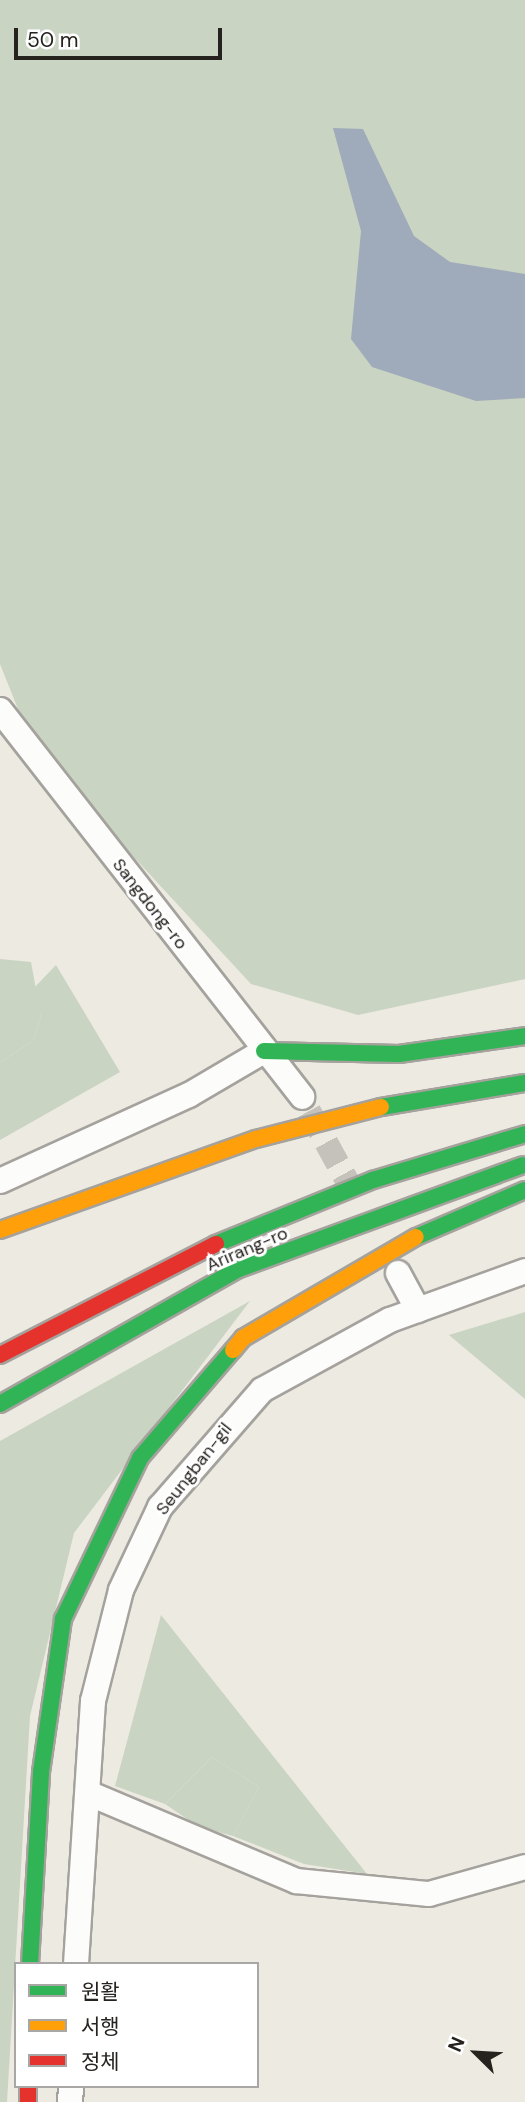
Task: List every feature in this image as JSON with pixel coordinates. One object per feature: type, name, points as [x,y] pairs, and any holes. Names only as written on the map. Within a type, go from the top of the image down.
[{"type":"main road","points":[[264,1051],[399,1054],[525,1036]]},
{"type":"main road","points":[[0,1230],[256,1139],[372,1109],[525,1083]]},
{"type":"main road","name":"Arirang-ro","points":[[0,1355],[174,1261],[373,1180],[525,1133]]},
{"type":"main road","name":"Arirang-ro","points":[[0,1404],[239,1269],[525,1165]]},
{"type":"main road","points":[[30,1962],[41,1772],[64,1619],[139,1458],[243,1338],[394,1246],[525,1189]]},
{"type":"street","name":"Sangdong-ro","points":[[0,710],[302,1097]]},
{"type":"street","points":[[0,1181],[189,1095],[264,1051]]},
{"type":"street","name":"Seungban-gil","points":[[76,1962],[93,1700],[121,1590],[160,1507],[262,1390],[418,1310],[525,1271]]},
{"type":"street","points":[[398,1273],[418,1310]]},
{"type":"street","points":[[88,1793],[296,1881],[429,1894],[525,1867]]},
{"type":"green space","points":[[0,0],[525,0],[525,979],[358,1015],[251,984],[34,749],[0,664]]},
{"type":"green space","points":[[0,959],[31,962],[41,1017],[33,1040],[0,1063]]},
{"type":"green space","points":[[56,965],[120,1072],[0,1140],[0,1063],[33,1040],[41,1017],[34,988]]},
{"type":"green space","points":[[250,1301],[74,1533],[30,1716],[7,2102],[0,2102],[0,1441]]},
{"type":"green space","points":[[525,1312],[525,1399],[449,1335]]},
{"type":"green space","points":[[161,1615],[367,1874],[304,1864],[233,1836],[259,1787],[212,1757],[165,1804],[115,1786]]},
{"type":"green space","points":[[212,1757],[259,1787],[233,1836],[199,1827],[165,1804]]},
{"type":"water","points":[[333,128],[363,129],[414,236],[450,262],[525,274],[525,398],[476,401],[372,367],[351,339],[361,231]]},
{"type":"tunnel","points":[[309,1111],[357,1199]]},
{"type":"traffic: fast","points":[[264,1051],[399,1054],[525,1036]]},
{"type":"traffic: fast","points":[[381,1107],[525,1083]]},
{"type":"traffic: fast","points":[[216,1244],[373,1180],[525,1134]]},
{"type":"traffic: fast","points":[[0,1404],[239,1269],[523,1165]]},
{"type":"traffic: fast","points":[[416,1237],[525,1190]]},
{"type":"traffic: fast","points":[[30,1962],[41,1772],[63,1619],[140,1458],[233,1350]]},
{"type":"traffic: slow","points":[[0,1230],[256,1139],[381,1107]]},
{"type":"traffic: slow","points":[[233,1350],[243,1338],[416,1237]]},
{"type":"traffic: jam","points":[[0,1355],[216,1244]]},
{"type":"traffic: jam","points":[[28,2088],[28,2102]]}]
